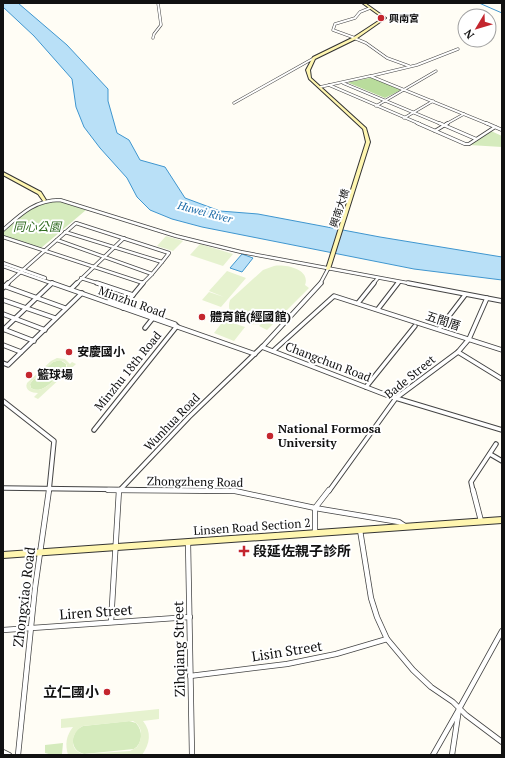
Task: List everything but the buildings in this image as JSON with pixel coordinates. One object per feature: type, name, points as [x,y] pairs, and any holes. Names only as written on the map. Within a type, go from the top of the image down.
[{"type":"street","points":[[153,38],[154,34],[161,25],[158,3]]},
{"type":"street","points":[[234,102],[354,38],[385,18],[363,3]]},
{"type":"street","points":[[370,8],[360,12],[355,18],[335,24],[333,30],[366,43],[387,58],[410,66]]},
{"type":"street","points":[[320,87],[410,66],[458,49]]},
{"type":"street","name":"興南大橋","points":[[314,58],[311,62],[308,73],[310,78],[365,130],[368,142],[328,269]]},
{"type":"street","points":[[376,106],[436,71]]},
{"type":"street","points":[[370,76],[502,130]]},
{"type":"street","points":[[342,82],[476,139]]},
{"type":"street","points":[[329,85],[465,144],[469,144],[495,127]]},
{"type":"street","points":[[404,118],[433,101]]},
{"type":"street","points":[[435,131],[464,114]]},
{"type":"street","points":[[3,173],[40,193],[44,200]]},
{"type":"street","points":[[3,230],[27,209],[44,200],[60,200],[214,246],[328,269],[502,301]]},
{"type":"street","points":[[4,287],[23,272],[76,223],[169,253],[123,308],[23,272]]},
{"type":"street","points":[[66,232],[162,262]]},
{"type":"street","points":[[3,237],[143,283]]},
{"type":"street","points":[[71,289],[124,238]]},
{"type":"street","points":[[57,240],[152,274]]},
{"type":"street","name":"Minzhu Road","points":[[3,265],[255,354]]},
{"type":"street","name":"Wunhua Road","points":[[119,490],[158,451],[189,416],[262,347],[320,285],[328,269]]},
{"type":"street","points":[[81,278],[133,295]]},
{"type":"street","points":[[358,303],[378,278]]},
{"type":"street","points":[[378,309],[399,282]]},
{"type":"street","points":[[34,341],[3,330],[52,283]]},
{"type":"street","points":[[4,287],[65,308]]},
{"type":"street","points":[[3,363],[8,365],[82,293]]},
{"type":"street","points":[[439,329],[465,294]]},
{"type":"street","name":"五間厝","points":[[273,351],[334,296],[502,350]]},
{"type":"street","name":"Bade Street","points":[[315,508],[396,398],[458,352],[469,339],[487,298]]},
{"type":"street","points":[[3,300],[56,318]]},
{"type":"street","points":[[3,314],[45,330]]},
{"type":"street","points":[[145,328],[153,318]]},
{"type":"street","name":"Minzhu 18th Road","points":[[94,430],[177,326]]},
{"type":"street","points":[[366,387],[415,326]]},
{"type":"street","points":[[3,345],[21,352]]},
{"type":"street","name":"Changchun Road","points":[[262,347],[396,398],[502,430]]},
{"type":"street","points":[[458,352],[502,379]]},
{"type":"street","name":"Zhongxiao Road","points":[[3,401],[54,441],[31,628],[18,755]]},
{"type":"street","points":[[481,521],[471,482],[496,444]]},
{"type":"street","points":[[490,454],[502,461]]},
{"type":"street","name":"Zhongzheng Road","points":[[3,488],[235,491],[315,508],[399,522],[406,527]]},
{"type":"street","points":[[111,622],[114,547],[119,490]]},
{"type":"street","points":[[315,508],[315,533]]},
{"type":"street","name":"Linsen Road Section 2","points":[[3,555],[502,520]]},
{"type":"street","points":[[360,530],[371,598],[377,617],[387,639],[413,670],[431,687],[453,702],[459,709],[502,742]]},
{"type":"street","name":"Zihqiang Street","points":[[188,542],[192,755]]},
{"type":"street","name":"Liren Street","points":[[3,630],[190,617]]},
{"type":"street","points":[[433,755],[502,631]]},
{"type":"street","name":"Lisin Street","points":[[190,676],[287,664],[336,654],[387,639]]},
{"type":"street","points":[[452,755],[459,709]]},
{"type":"street","points":[[3,752],[9,755]]},
{"type":"green space","points":[[370,78],[401,90],[385,98],[349,83]]},
{"type":"green space","points":[[491,131],[502,136],[502,147],[469,145]]},
{"type":"green space","name":"同心公園","points":[[45,201],[59,201],[86,210],[41,248],[3,236],[3,232],[26,212]]},
{"type":"green space","points":[[166,236],[183,241],[173,251],[157,246]]},
{"type":"green space","points":[[200,244],[233,254],[223,266],[190,255]]},
{"type":"green space","points":[[274,266],[290,267],[301,271],[306,280],[305,285],[309,288],[267,330],[259,326],[261,324],[249,324],[238,320],[230,312],[230,300],[263,270]]},
{"type":"green space","points":[[227,271],[246,278],[221,307],[202,300],[209,292],[224,297],[209,291]]},
{"type":"green space","points":[[224,320],[245,327],[234,341],[214,333]]},
{"type":"green space","points":[[57,358],[65,359],[70,364],[72,362],[76,364],[38,399],[34,397],[38,393],[31,392],[26,385],[51,361]],"holes":[[[53,362],[65,362],[67,366],[53,381],[45,388],[40,390],[31,388],[30,384],[32,381]]]},
{"type":"green space","points":[[60,360],[66,364],[66,368],[50,384],[36,390],[31,388],[30,384],[32,381],[53,362]]},
{"type":"green space","points":[[159,709],[159,719],[143,721],[148,729],[149,738],[147,747],[142,755],[68,755],[67,740],[73,727],[61,728],[61,719]],"holes":[[[133,721],[139,726],[141,736],[137,747],[130,751],[84,754],[75,749],[73,745],[76,732],[83,726]]]},
{"type":"green space","points":[[129,721],[136,723],[141,733],[139,744],[134,749],[84,754],[79,752],[74,746],[73,738],[76,730],[83,726]]},
{"type":"green space","points":[[63,743],[62,754],[54,755],[45,753],[45,745]]},
{"type":"water","name":"Huwei River","points":[[3,3],[18,3],[67,45],[108,89],[108,101],[117,133],[129,140],[140,160],[165,167],[185,198],[220,211],[258,214],[380,237],[502,257],[502,280],[414,269],[202,227],[172,219],[150,210],[137,197],[127,178],[100,148],[84,127],[76,107],[72,79],[34,36],[3,7]]},
{"type":"water","points":[[242,254],[253,258],[242,272],[230,268]]},
{"type":"waterway","points":[[479,3],[502,13]]},
{"type":"place","name":"興南宮","points":[[381,18]]},
{"type":"place","name":"體育館(經國館)","points":[[202,317]]},
{"type":"place","name":"安慶國小","points":[[69,352]]},
{"type":"place","name":"籃球場","points":[[29,375]]},
{"type":"place","name":"National Formosa University","points":[[270,436]]},
{"type":"place","name":"段延佐親子診所","points":[[244,551]]},
{"type":"place","name":"立仁國小","points":[[107,692]]}]
